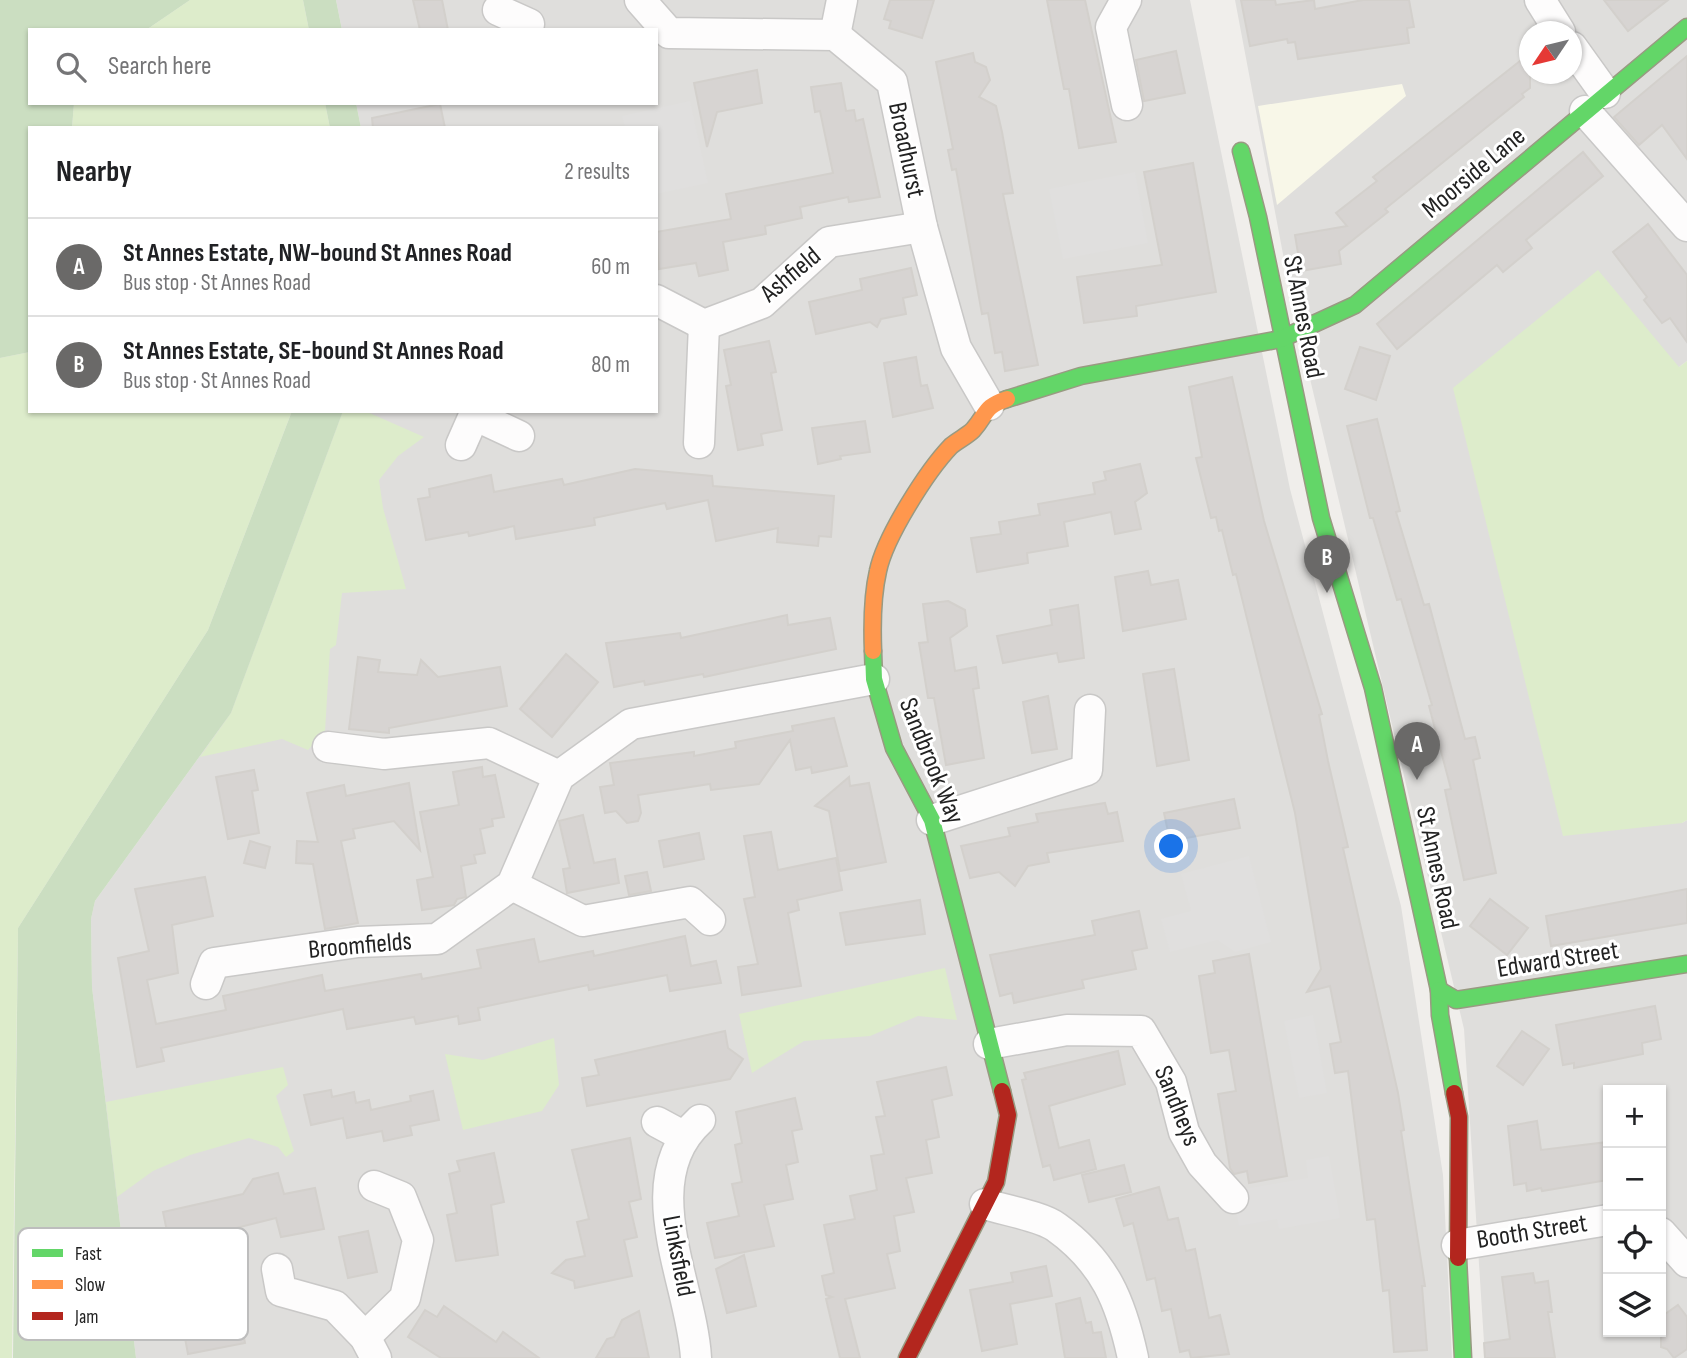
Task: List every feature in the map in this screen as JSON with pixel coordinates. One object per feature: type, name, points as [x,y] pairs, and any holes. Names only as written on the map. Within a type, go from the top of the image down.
[{"type":"street","points":[[640,0],[669,33],[835,35],[842,0]]},
{"type":"street","points":[[1126,0],[1111,27],[1127,105]]},
{"type":"street","points":[[1540,0],[1553,21]]},
{"type":"street","points":[[495,13],[529,24]]},
{"type":"street","name":"Moorside Lane","points":[[1282,339],[1355,305],[1687,27]]},
{"type":"street","name":"Broadhurst","points":[[835,35],[892,82],[922,227],[956,348],[989,405]]},
{"type":"street","points":[[1582,71],[1595,102],[1687,226]]},
{"type":"street","name":"St Annes Road","points":[[1241,151],[1258,217],[1321,518],[1373,688],[1440,990],[1440,1015],[1459,1117],[1457,1245],[1463,1358]]},
{"type":"street","name":"Ashfield","points":[[704,325],[762,303],[829,242],[922,227]]},
{"type":"street","points":[[658,301],[704,325],[699,443]]},
{"type":"street","points":[[989,405],[1081,376],[1282,339]]},
{"type":"street","name":"Sandbrook Way","points":[[907,1358],[996,1182],[1008,1115],[932,820],[894,748],[874,679],[872,622],[878,569],[893,531],[935,465],[953,444],[972,431],[989,405]]},
{"type":"street","points":[[461,445],[475,413],[519,436]]},
{"type":"street","points":[[709,920],[690,902],[583,921],[512,885],[559,776],[631,724],[874,679]]},
{"type":"street","points":[[932,820],[1087,770],[1090,710]]},
{"type":"street","points":[[328,747],[384,754],[489,743],[559,776]]},
{"type":"street","name":"Broomfields","points":[[206,984],[214,963],[359,943],[437,939],[512,885]]},
{"type":"street","name":"Edward Street","points":[[1440,990],[1455,1000],[1687,964]]},
{"type":"street","name":"Sandheys","points":[[989,1044],[1067,1030],[1141,1031],[1171,1082],[1184,1132],[1202,1164],[1233,1198]]},
{"type":"street","name":"Linksfield","points":[[680,1126],[667,1218],[695,1336],[696,1358]]},
{"type":"street","points":[[277,1289],[335,1306],[371,1347],[405,1298],[418,1240],[397,1188]]},
{"type":"street","points":[[985,1204],[1055,1226],[1098,1268],[1114,1290],[1133,1358]]},
{"type":"street","name":"Booth Street","points":[[1457,1245],[1603,1221]]},
{"type":"street","points":[[1666,1239],[1687,1262]]},
{"type":"shaded area","points":[[336,0],[1190,0],[1290,489],[1401,906],[1443,1175],[1452,1358],[136,1358],[134,1340],[248,1340],[248,1228],[121,1228],[92,987],[91,919],[95,901],[231,713],[342,413],[658,413],[658,126],[361,126],[356,105],[658,105],[658,28],[342,28]]},
{"type":"shaded area","points":[[1235,0],[1687,0],[1687,361],[1679,367],[1682,823],[1687,820],[1687,1358],[1485,1358],[1464,1029],[1293,307]]},
{"type":"shaded area","points":[[1402,84],[1406,96],[1277,205],[1258,106]]},
{"type":"shaded area","points":[[690,101],[708,183],[658,194],[658,126],[624,126],[622,116]]},
{"type":"shaded area","points":[[1135,172],[1148,243],[1063,259],[1049,189]]},
{"type":"shaded area","points":[[1249,856],[1271,942],[1235,952],[1217,940],[1170,952],[1161,919],[1191,911],[1181,874]]},
{"type":"shaded area","points":[[1313,1015],[1327,1093],[1299,1098],[1284,1021]]},
{"type":"shaded area","points":[[1329,1156],[1340,1218],[1279,1229],[1277,1219],[1239,1226],[1233,1191],[1308,1178],[1306,1160]]},
{"type":"green space","points":[[0,0],[190,0],[149,28],[28,28],[28,105],[74,105],[72,126],[28,126],[28,352],[0,358]]},
{"type":"green space","points":[[190,0],[303,0],[309,28],[149,28]]},
{"type":"green space","points":[[303,0],[336,0],[342,28],[309,28]]},
{"type":"green space","points":[[74,105],[325,105],[330,126],[72,126]]},
{"type":"green space","points":[[325,105],[356,105],[361,126],[330,126]]},
{"type":"green space","points":[[1598,270],[1679,367],[1687,361],[1687,820],[1682,823],[1563,836],[1453,388]]},
{"type":"green space","points":[[28,352],[28,413],[291,413],[208,630],[18,928],[12,1358],[0,1358],[0,358]]},
{"type":"green space","points":[[291,413],[342,413],[231,713],[95,901],[91,919],[92,987],[121,1228],[18,1228],[18,1340],[134,1340],[136,1358],[13,1358],[18,928],[208,630]]},
{"type":"green space","points":[[342,413],[370,413],[424,437],[398,456],[379,480],[383,508],[406,589],[342,593],[336,645],[330,649],[325,731],[308,750],[282,739],[200,757],[231,713]]},
{"type":"green space","points":[[945,968],[957,1020],[918,1016],[870,1036],[804,1041],[752,1073],[739,1014]]},
{"type":"green space","points":[[554,1038],[559,1085],[542,1111],[463,1130],[445,1054],[483,1060]]},
{"type":"green space","points":[[283,1067],[288,1085],[276,1096],[294,1151],[286,1157],[278,1147],[249,1138],[190,1155],[153,1171],[117,1197],[106,1102]]},
{"type":"building","points":[[413,0],[442,0],[448,28],[420,28]]},
{"type":"building","points":[[890,0],[934,0],[922,38],[889,28],[891,21],[884,19]]},
{"type":"building","points":[[1047,0],[1085,0],[1116,142],[1079,148],[1069,89],[1064,89]]},
{"type":"building","points":[[1241,0],[1275,0],[1276,5],[1314,0],[1315,9],[1363,0],[1409,0],[1414,27],[1407,28],[1409,43],[1298,59],[1295,42],[1288,43],[1287,39],[1250,46]]},
{"type":"building","points":[[1604,0],[1668,0],[1628,31]]},
{"type":"building","points":[[1176,51],[1185,93],[1144,101],[1136,60]]},
{"type":"building","points":[[973,53],[975,62],[986,67],[990,80],[979,97],[996,106],[1002,132],[1013,193],[1003,194],[1038,365],[1005,371],[1002,352],[995,353],[988,313],[982,314],[956,169],[952,170],[948,150],[953,149],[936,62]]},
{"type":"building","points":[[1687,56],[1687,159],[1662,125],[1639,145],[1614,117]]},
{"type":"building","points":[[1519,62],[1519,84],[1530,84],[1530,88],[1522,94],[1524,97],[1385,209],[1388,212],[1339,251],[1341,264],[1301,271],[1295,235],[1347,226],[1336,213],[1377,181],[1373,177]]},
{"type":"building","points":[[757,70],[762,103],[717,112],[707,147],[694,83]]},
{"type":"building","points":[[841,83],[846,111],[854,110],[856,121],[863,119],[880,197],[849,202],[848,197],[800,207],[802,218],[765,226],[766,234],[723,242],[728,270],[699,276],[696,263],[659,269],[658,232],[731,219],[726,194],[833,173],[820,111],[815,112],[811,87]]},
{"type":"building","points":[[440,105],[445,126],[373,126],[372,118]]},
{"type":"building","points":[[1583,152],[1603,176],[1526,240],[1532,248],[1503,272],[1497,265],[1397,349],[1377,324]]},
{"type":"building","points":[[1193,163],[1216,292],[1136,306],[1137,316],[1084,323],[1077,277],[1162,265],[1144,172]]},
{"type":"building","points":[[1648,224],[1687,275],[1687,342],[1670,318],[1662,323],[1644,300],[1647,297],[1613,252]]},
{"type":"building","points":[[911,268],[917,295],[903,298],[906,314],[881,319],[877,327],[870,322],[816,334],[809,302],[862,290],[860,279]]},
{"type":"building","points":[[769,341],[776,372],[771,373],[782,430],[761,434],[763,445],[738,450],[726,386],[731,385],[724,350]]},
{"type":"building","points":[[1360,347],[1390,356],[1376,400],[1345,389]]},
{"type":"building","points":[[916,357],[921,386],[927,385],[933,408],[893,417],[884,363]]},
{"type":"building","points":[[1232,377],[1264,521],[1322,714],[1319,715],[1348,847],[1343,848],[1398,1093],[1404,1130],[1401,1131],[1425,1286],[1422,1286],[1427,1350],[1394,1352],[1389,1290],[1383,1291],[1375,1219],[1367,1220],[1348,1071],[1335,1073],[1330,1044],[1341,1042],[1330,986],[1307,992],[1321,969],[1295,813],[1236,574],[1233,575],[1222,530],[1219,531],[1216,517],[1211,518],[1196,458],[1202,457],[1189,387]]},
{"type":"building","points":[[1377,419],[1400,511],[1396,512],[1424,605],[1429,604],[1465,739],[1475,737],[1480,758],[1473,760],[1496,873],[1464,880],[1445,790],[1451,789],[1429,706],[1432,705],[1401,599],[1397,600],[1373,518],[1370,518],[1347,426]]},
{"type":"building","points":[[865,421],[870,452],[840,456],[841,459],[818,464],[812,428]]},
{"type":"building","points":[[1140,464],[1147,493],[1135,502],[1141,529],[1115,534],[1111,512],[1064,522],[1068,546],[1027,553],[1028,563],[977,572],[971,538],[1001,534],[999,522],[1040,515],[1038,504],[1095,494],[1093,483],[1106,480],[1104,472]]},
{"type":"building","points":[[635,469],[712,476],[713,486],[834,496],[831,537],[819,536],[818,546],[777,542],[778,528],[716,541],[708,500],[667,509],[665,503],[594,518],[595,525],[516,539],[514,526],[469,536],[468,532],[426,540],[418,499],[430,497],[429,489],[491,475],[494,492],[562,479],[564,485]]},
{"type":"building","points":[[1148,571],[1151,585],[1178,580],[1186,619],[1123,631],[1115,577]]},
{"type":"building","points":[[948,601],[965,610],[967,626],[950,638],[955,671],[976,667],[979,688],[973,689],[984,758],[946,765],[934,698],[928,698],[919,643],[928,642],[923,604]]},
{"type":"building","points":[[1078,605],[1084,658],[1059,662],[1057,653],[1003,663],[997,636],[1052,625],[1050,610]]},
{"type":"building","points":[[787,615],[788,625],[830,618],[836,649],[704,677],[703,674],[645,685],[644,681],[614,687],[606,643],[680,633],[681,638]]},
{"type":"building","points":[[566,654],[598,682],[552,737],[520,709]]},
{"type":"building","points":[[358,657],[380,660],[378,672],[417,675],[421,660],[438,677],[500,667],[507,706],[389,728],[389,733],[349,729]]},
{"type":"building","points":[[1174,669],[1189,760],[1157,766],[1143,674]]},
{"type":"building","points":[[1048,696],[1057,749],[1032,753],[1023,702]]},
{"type":"building","points":[[834,718],[847,766],[812,773],[811,767],[796,770],[790,740],[759,784],[711,790],[710,784],[638,795],[641,813],[638,821],[627,823],[616,811],[605,813],[600,787],[614,785],[610,763],[694,752],[694,756],[736,748],[735,742],[793,731],[792,726]]},
{"type":"building","points":[[482,767],[483,777],[495,775],[504,817],[492,819],[493,826],[480,829],[485,853],[474,855],[476,863],[461,866],[466,897],[457,899],[454,905],[422,910],[417,880],[433,877],[420,812],[459,805],[453,772]]},
{"type":"building","points":[[254,770],[258,790],[252,791],[259,833],[228,839],[216,777]]},
{"type":"building","points":[[849,777],[850,786],[869,783],[886,862],[840,871],[829,811],[815,806]]},
{"type":"building","points":[[409,783],[420,850],[394,821],[353,829],[355,838],[341,841],[358,923],[325,929],[313,864],[296,863],[297,841],[318,842],[307,793],[344,785],[346,796]]},
{"type":"building","points":[[1234,799],[1240,828],[1170,841],[1164,813]]},
{"type":"building","points":[[1105,803],[1108,814],[1117,812],[1123,841],[1047,853],[1049,862],[1028,866],[1015,886],[999,872],[970,878],[961,846],[1010,836],[1008,828],[1038,822],[1036,814]]},
{"type":"building","points":[[583,815],[594,863],[615,859],[619,883],[567,893],[563,869],[570,868],[559,821]]},
{"type":"building","points":[[771,832],[778,870],[836,858],[842,890],[797,900],[799,910],[788,913],[801,986],[742,995],[738,967],[758,964],[744,899],[755,897],[744,836]]},
{"type":"building","points":[[699,833],[704,859],[664,867],[659,841]]},
{"type":"building","points":[[250,841],[270,847],[265,868],[244,863]]},
{"type":"building","points":[[647,872],[651,891],[629,895],[625,876]]},
{"type":"building","points":[[205,877],[213,916],[172,925],[178,973],[147,980],[156,1024],[226,1010],[223,996],[322,975],[325,991],[421,974],[422,979],[481,968],[477,950],[534,939],[539,962],[593,951],[594,956],[685,936],[691,966],[716,961],[721,983],[670,991],[667,975],[589,990],[588,985],[478,1008],[480,1020],[459,1024],[458,1016],[416,1024],[414,1017],[347,1029],[343,1009],[161,1048],[164,1061],[137,1067],[118,958],[149,951],[135,889]]},
{"type":"building","points":[[1687,889],[1687,923],[1551,946],[1546,916]]},
{"type":"building","points":[[1490,899],[1528,928],[1507,955],[1470,926]]},
{"type":"building","points":[[920,900],[925,934],[846,945],[840,913]]},
{"type":"building","points":[[1139,911],[1147,948],[1132,951],[1136,969],[1082,980],[1084,988],[1014,1003],[1012,993],[1000,996],[990,955],[1095,935],[1092,921]]},
{"type":"building","points":[[1249,954],[1287,1176],[1249,1183],[1247,1171],[1234,1174],[1230,1168],[1218,1094],[1236,1091],[1229,1050],[1211,1053],[1199,976],[1215,973],[1213,961]]},
{"type":"building","points":[[1655,1006],[1661,1039],[1642,1043],[1643,1054],[1574,1068],[1574,1063],[1563,1065],[1556,1025]]},
{"type":"building","points":[[725,1031],[728,1048],[743,1059],[730,1079],[587,1106],[582,1078],[599,1075],[595,1060]]},
{"type":"building","points":[[1522,1031],[1549,1049],[1523,1085],[1497,1066]]},
{"type":"building","points":[[1118,1051],[1125,1084],[1049,1106],[1059,1148],[1089,1140],[1096,1169],[1054,1180],[1050,1165],[1043,1167],[1022,1080],[1026,1079],[1024,1073]]},
{"type":"building","points":[[946,1067],[952,1095],[932,1100],[939,1137],[926,1140],[932,1173],[906,1178],[914,1212],[894,1216],[900,1251],[887,1254],[895,1288],[845,1299],[860,1358],[840,1358],[826,1299],[832,1297],[826,1295],[822,1276],[834,1273],[824,1225],[855,1219],[850,1196],[877,1190],[871,1156],[884,1154],[876,1117],[885,1116],[877,1082]]},
{"type":"building","points":[[331,1090],[332,1097],[354,1092],[356,1103],[369,1100],[371,1110],[411,1101],[410,1096],[433,1091],[439,1120],[410,1126],[412,1135],[384,1141],[382,1131],[347,1138],[343,1118],[311,1125],[304,1095]]},
{"type":"building","points":[[795,1098],[802,1129],[792,1131],[798,1162],[786,1165],[793,1199],[764,1205],[774,1246],[715,1258],[707,1223],[739,1216],[732,1184],[742,1182],[735,1145],[742,1143],[736,1112]]},
{"type":"building","points":[[1537,1121],[1541,1150],[1603,1143],[1603,1181],[1542,1191],[1541,1188],[1527,1191],[1526,1183],[1514,1185],[1508,1126]]},
{"type":"building","points":[[630,1138],[641,1199],[629,1202],[637,1237],[624,1240],[632,1276],[575,1288],[574,1281],[552,1273],[566,1260],[585,1256],[577,1222],[589,1219],[572,1150]]},
{"type":"building","points":[[494,1153],[504,1202],[491,1205],[498,1255],[456,1261],[447,1215],[457,1213],[449,1174],[460,1171],[457,1161]]},
{"type":"building","points":[[1124,1165],[1131,1192],[1089,1202],[1082,1175]]},
{"type":"building","points":[[278,1173],[284,1194],[315,1188],[324,1229],[281,1237],[276,1218],[236,1228],[166,1228],[163,1212],[243,1194],[253,1179]]},
{"type":"building","points":[[1159,1187],[1168,1220],[1178,1218],[1186,1251],[1195,1249],[1209,1318],[1220,1315],[1229,1354],[1191,1358],[1189,1350],[1180,1352],[1171,1309],[1162,1311],[1155,1278],[1147,1280],[1133,1223],[1124,1226],[1116,1199]]},
{"type":"building","points":[[368,1231],[377,1272],[348,1278],[339,1237]]},
{"type":"building","points":[[744,1255],[756,1306],[727,1313],[716,1269]]},
{"type":"building","points":[[1046,1266],[1052,1296],[1010,1304],[1017,1344],[982,1351],[970,1290],[1013,1282],[1011,1273]]},
{"type":"building","points":[[1533,1273],[1535,1283],[1548,1281],[1552,1312],[1548,1312],[1555,1358],[1485,1358],[1484,1343],[1510,1339],[1502,1277]]},
{"type":"building","points":[[1080,1298],[1086,1323],[1091,1322],[1093,1333],[1101,1332],[1106,1358],[1065,1358],[1056,1304]]},
{"type":"building","points":[[1678,1305],[1687,1317],[1687,1349],[1674,1358],[1667,1349],[1661,1347],[1661,1337],[1666,1337],[1666,1313]]},
{"type":"building","points":[[444,1306],[496,1342],[503,1332],[539,1358],[441,1358],[408,1337],[425,1310],[437,1317]]},
{"type":"building","points":[[639,1311],[649,1358],[596,1358],[607,1339],[614,1337],[622,1320]]},
{"type":"building","points":[[185,1340],[244,1340],[245,1343],[188,1354]]},
{"type":"traffic: fast","points":[[1007,399],[1081,376],[1281,339],[1355,305],[1687,27]]},
{"type":"traffic: fast","points":[[1241,151],[1258,217],[1321,518],[1373,688],[1439,990],[1440,1015],[1454,1093]]},
{"type":"traffic: fast","points":[[873,651],[874,679],[894,748],[932,820],[1002,1091]]},
{"type":"traffic: fast","points":[[1439,990],[1456,1000],[1687,964]]},
{"type":"traffic: fast","points":[[1458,1258],[1463,1358]]},
{"type":"traffic: slow","points":[[873,651],[876,581],[882,557],[898,523],[941,457],[973,430],[990,408],[1007,399]]},
{"type":"traffic: jam","points":[[907,1358],[996,1182],[1008,1115],[1002,1091]]},
{"type":"traffic: jam","points":[[1454,1093],[1459,1117],[1458,1258]]},
{"type":"place","name":"St Annes Estate, SE-bound St Annes Road","points":[[1327,593]]},
{"type":"place","name":"St Annes Estate, NW-bound St Annes Road","points":[[1417,780]]}]
